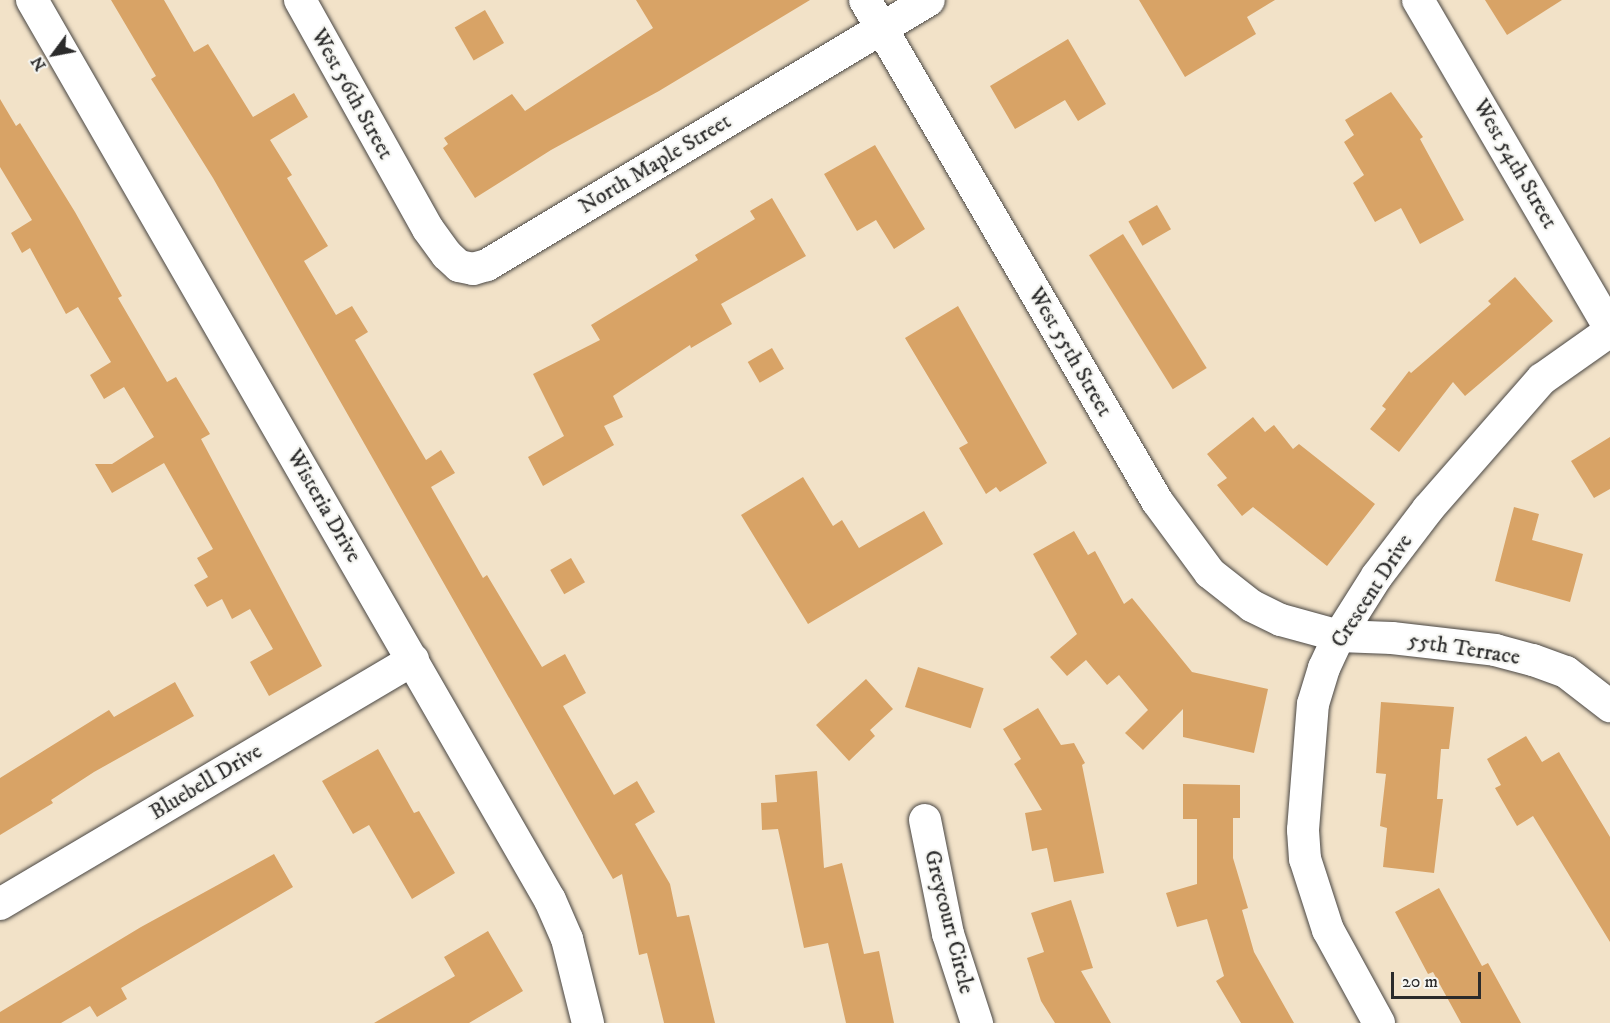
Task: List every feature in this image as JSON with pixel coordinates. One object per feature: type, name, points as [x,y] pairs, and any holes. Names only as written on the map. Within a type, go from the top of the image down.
[{"type":"street","name":"Wisteria Drive","points":[[32,0],[413,660],[560,920],[588,1023]]},
{"type":"street","name":"West 56th Street","points":[[300,0],[405,188]]},
{"type":"street","name":"West 55th Street","points":[[865,0],[1190,550],[1210,573],[1252,606],[1281,620],[1339,636]]},
{"type":"street","name":"North Maple Street","points":[[405,188],[447,255],[459,266],[472,269],[487,265],[929,0]]},
{"type":"street","name":"West 54th Street","points":[[1418,0],[1610,329]]},
{"type":"street","name":"Crescent Drive","points":[[1379,1023],[1328,930],[1305,859],[1303,830],[1313,704],[1339,636],[1428,509],[1518,403],[1549,373],[1610,329]]},
{"type":"street","name":"55th Terrace","points":[[1339,636],[1392,638],[1514,655],[1566,672],[1610,706]]},
{"type":"street","name":"Bluebell Drive","points":[[0,904],[413,660]]},
{"type":"street","name":"Greycourt Circle","points":[[925,820],[948,934],[977,1023]]},
{"type":"building","points":[[111,0],[164,0],[194,52],[208,44],[253,117],[294,93],[308,117],[270,140],[292,175],[287,178],[328,246],[304,261],[336,315],[352,306],[368,332],[355,340],[426,460],[441,450],[455,473],[431,487],[483,578],[487,575],[542,667],[565,654],[586,693],[563,706],[614,795],[637,781],[655,812],[635,824],[670,884],[677,917],[689,915],[715,1023],[664,1023],[647,953],[639,955],[622,874],[613,879],[213,178],[151,79],[156,76]]},
{"type":"building","points":[[636,0],[810,0],[659,91],[551,150],[475,198],[443,148],[448,144],[444,138],[512,94],[525,111],[653,28]]},
{"type":"building","points":[[1139,0],[1275,0],[1247,17],[1256,34],[1185,77]]},
{"type":"building","points":[[1485,0],[1562,0],[1507,35]]},
{"type":"building","points":[[485,10],[504,43],[474,60],[455,28]]},
{"type":"building","points":[[1068,39],[1106,104],[1078,121],[1065,100],[1015,129],[990,86]]},
{"type":"building","points":[[1391,92],[1423,137],[1420,139],[1464,220],[1420,244],[1401,208],[1375,222],[1353,183],[1364,175],[1344,142],[1354,135],[1345,120]]},
{"type":"building","points":[[0,99],[16,126],[20,123],[75,212],[122,296],[118,298],[167,382],[176,377],[210,434],[201,439],[322,666],[269,696],[250,662],[273,649],[250,609],[232,619],[222,599],[207,607],[194,585],[208,577],[197,558],[213,549],[164,463],[112,493],[95,464],[112,464],[154,437],[124,387],[104,399],[90,375],[111,362],[78,307],[66,314],[30,248],[22,253],[11,233],[32,220],[0,167]]},
{"type":"building","points":[[875,145],[925,229],[894,249],[876,220],[857,231],[824,174]]},
{"type":"building","points":[[772,198],[806,256],[721,304],[732,324],[691,348],[690,345],[613,396],[623,417],[604,426],[614,445],[543,486],[528,457],[564,436],[533,374],[600,340],[591,325],[698,260],[695,255],[755,219],[750,211]]},
{"type":"building","points":[[1157,205],[1171,229],[1142,246],[1128,222]]},
{"type":"building","points":[[1123,234],[1207,368],[1173,389],[1089,255]]},
{"type":"building","points":[[1515,277],[1553,321],[1465,396],[1453,382],[1399,452],[1370,429],[1386,409],[1382,406],[1409,371],[1411,373],[1491,304],[1488,301]]},
{"type":"building","points":[[958,306],[1047,463],[1000,492],[996,487],[986,494],[959,448],[968,443],[905,338]]},
{"type":"building","points":[[772,348],[784,369],[760,383],[748,362]]},
{"type":"building","points":[[1253,417],[1265,432],[1274,425],[1293,449],[1299,444],[1375,504],[1327,566],[1253,507],[1242,516],[1217,485],[1227,478],[1207,454]]},
{"type":"building","points":[[1610,437],[1610,489],[1594,498],[1571,461]]},
{"type":"building","points":[[803,477],[833,526],[842,520],[859,548],[924,511],[943,544],[808,624],[741,515]]},
{"type":"building","points":[[1514,507],[1539,514],[1532,540],[1583,554],[1570,602],[1495,581]]},
{"type":"building","points":[[1074,531],[1088,555],[1095,551],[1124,604],[1132,598],[1192,672],[1268,689],[1254,753],[1183,737],[1183,709],[1143,750],[1125,733],[1148,710],[1119,675],[1107,685],[1086,660],[1067,676],[1050,657],[1077,634],[1033,554]]},
{"type":"building","points":[[571,558],[585,582],[564,594],[550,570]]},
{"type":"building","points":[[918,667],[984,688],[971,728],[905,707]]},
{"type":"building","points":[[866,679],[893,709],[870,730],[875,736],[849,761],[816,725]]},
{"type":"building","points":[[175,682],[194,716],[94,772],[51,800],[53,803],[0,835],[0,778],[109,710],[114,717]]},
{"type":"building","points":[[1381,702],[1454,707],[1449,749],[1441,749],[1437,799],[1443,799],[1434,873],[1383,867],[1387,828],[1380,826],[1386,774],[1376,773]]},
{"type":"building","points":[[1038,708],[1061,745],[1074,743],[1085,763],[1082,765],[1104,873],[1054,882],[1047,848],[1032,851],[1025,813],[1042,810],[1014,764],[1021,759],[1003,729]]},
{"type":"building","points":[[1526,736],[1542,762],[1559,752],[1610,837],[1610,942],[1533,816],[1517,826],[1495,788],[1501,785],[1487,759]]},
{"type":"building","points":[[378,749],[414,813],[419,811],[455,873],[412,899],[369,825],[353,834],[322,781]]},
{"type":"building","points":[[817,771],[824,868],[842,863],[864,954],[879,951],[894,1023],[846,1023],[828,943],[804,948],[778,829],[762,830],[761,803],[777,802],[775,775]]},
{"type":"building","points":[[1183,784],[1240,785],[1240,818],[1233,818],[1233,858],[1248,908],[1242,910],[1254,952],[1294,1023],[1241,1023],[1216,981],[1224,976],[1207,919],[1177,927],[1166,893],[1197,884],[1197,819],[1183,819]]},
{"type":"building","points":[[274,854],[293,887],[121,988],[127,999],[97,1017],[90,1006],[61,1023],[0,1023],[0,1012],[141,927]]},
{"type":"building","points":[[1439,888],[1482,966],[1488,963],[1521,1023],[1461,1023],[1433,972],[1428,974],[1395,912]]},
{"type":"building","points":[[1071,900],[1093,968],[1081,971],[1111,1023],[1055,1023],[1041,1001],[1027,958],[1044,952],[1031,913]]},
{"type":"building","points":[[488,931],[523,991],[469,1023],[374,1023],[455,976],[444,957]]}]
